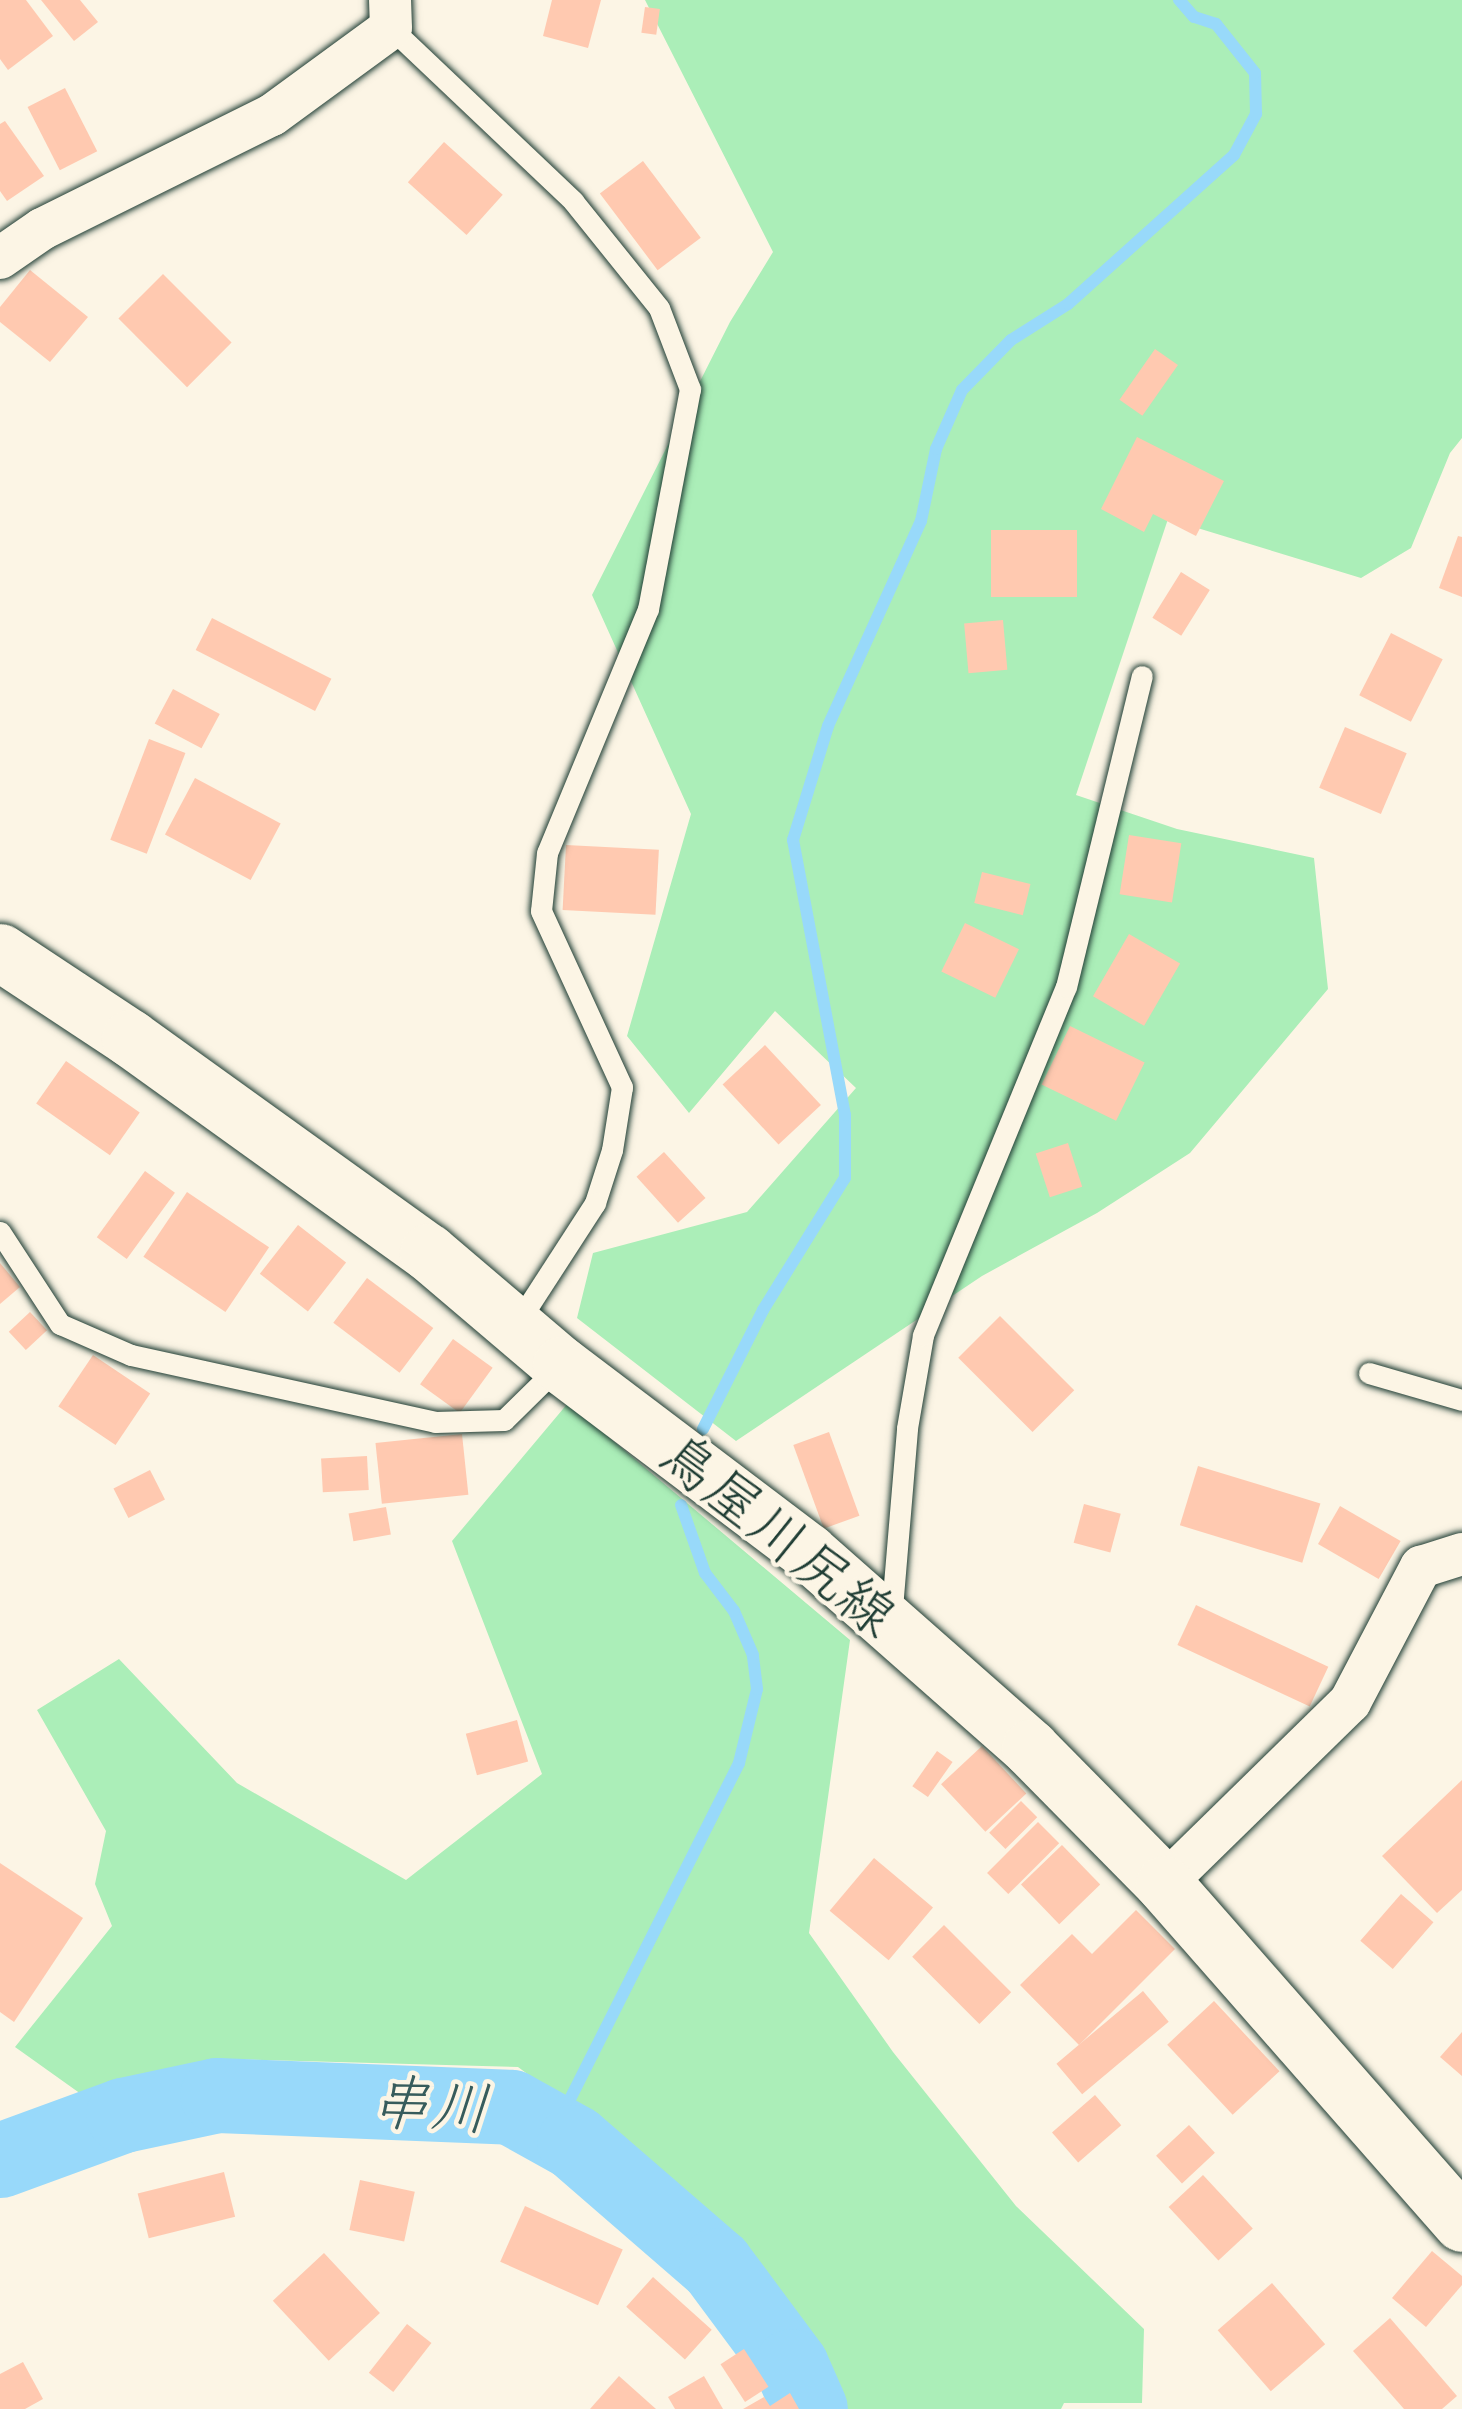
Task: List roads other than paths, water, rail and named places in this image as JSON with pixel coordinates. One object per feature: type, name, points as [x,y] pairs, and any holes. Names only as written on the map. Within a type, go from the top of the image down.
[{"type":"main road","name":"鳥屋川尻線","points":[[0,952],[130,1038],[428,1252],[561,1365],[808,1552],[1030,1748],[1164,1884],[1462,2223]]},
{"type":"street","points":[[0,258],[42,230],[272,115],[390,14]]},
{"type":"street","points":[[1164,1884],[1350,1702],[1421,1567],[1462,1555]]},
{"type":"lane","points":[[390,14],[573,201],[659,308],[690,389],[648,609],[547,853],[541,911],[622,1087],[613,1150],[596,1203],[515,1328]]},
{"type":"lane","points":[[890,1624],[907,1428],[923,1335],[1066,987],[1142,676]]},
{"type":"lane","points":[[0,1232],[60,1324],[131,1355],[435,1422],[504,1420],[561,1365]]},
{"type":"lane","points":[[1369,1373],[1462,1400]]},
{"type":"waterway","points":[[703,1429],[763,1310],[845,1178],[845,1115],[793,840],[828,726],[921,521],[936,449],[962,390],[1011,340],[1068,304],[1234,155],[1256,114],[1255,73],[1216,24],[1194,17],[1179,0]]},
{"type":"waterway","points":[[554,2131],[739,1763],[757,1689],[753,1655],[734,1611],[705,1573],[681,1505]]},
{"type":"waterway","name":"串川","points":[[0,2160],[123,2115],[217,2095],[511,2107],[574,2142],[716,2265],[791,2366],[810,2409]]}]
